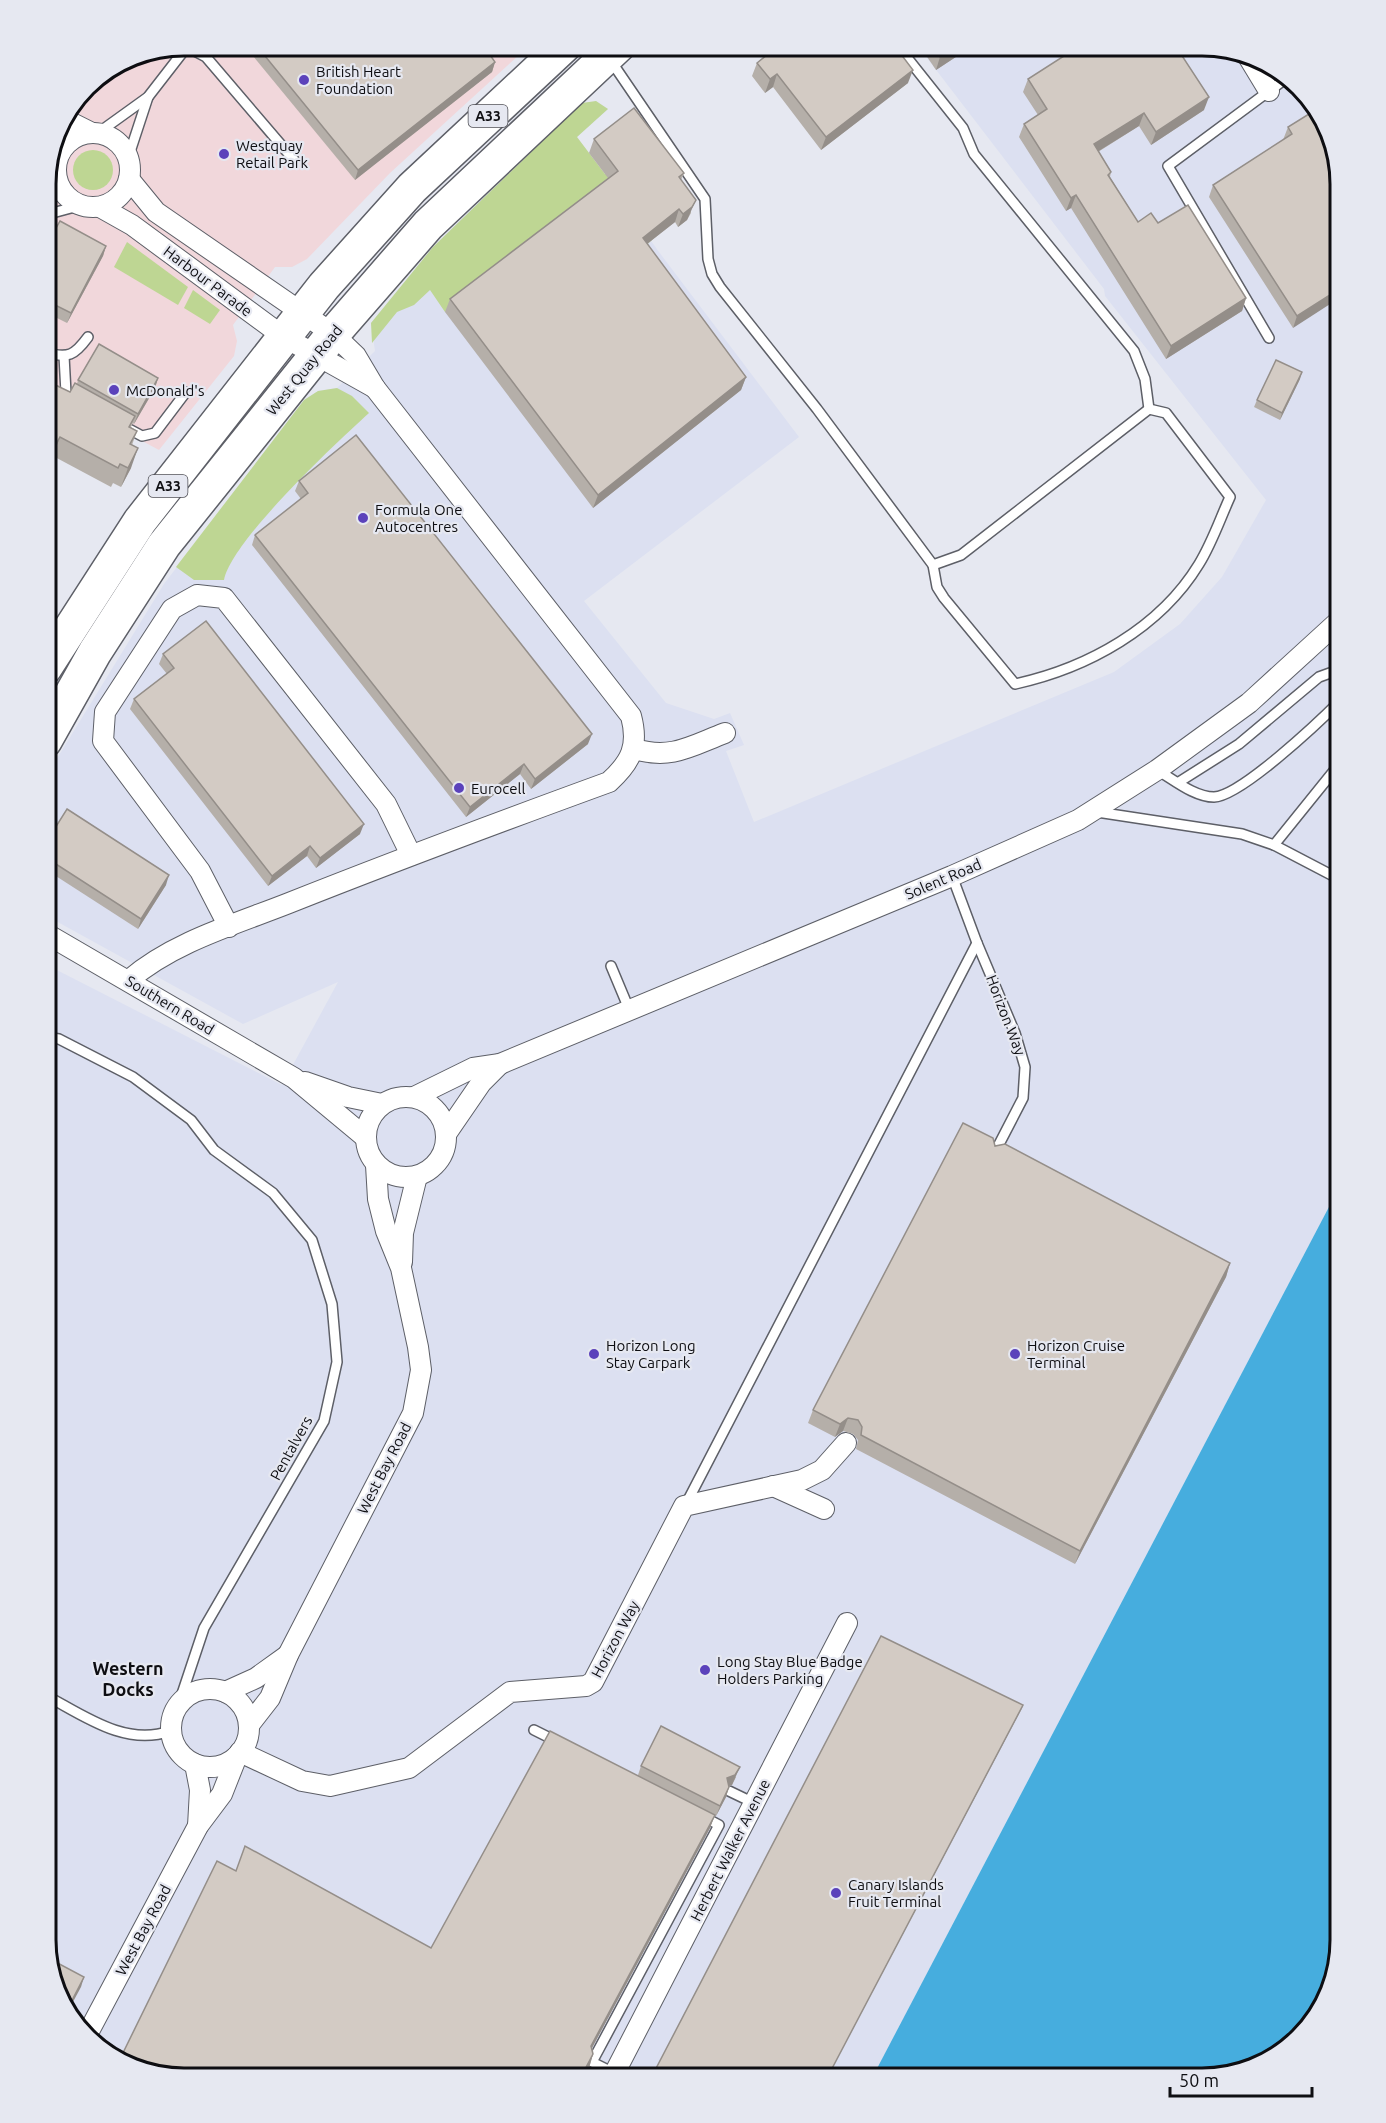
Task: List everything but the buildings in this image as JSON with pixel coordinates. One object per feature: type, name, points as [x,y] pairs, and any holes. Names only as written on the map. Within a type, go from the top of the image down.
[{"type":"highway","name":"A33","points":[[56,651],[140,521],[362,242],[412,188],[553,56]]},
{"type":"highway","name":"West Quay Road","points":[[56,721],[95,652],[164,545],[324,345],[428,225],[600,56]]},
{"type":"street","points":[[1253,66],[1269,91]]},
{"type":"street","points":[[56,174],[64,193],[91,206],[118,197],[129,179],[128,158],[116,141],[71,122]]},
{"type":"street","points":[[58,158],[71,140],[95,133]]},
{"type":"street","name":"Harbour Parade","points":[[129,179],[156,212],[271,293],[294,325],[324,345]]},
{"type":"street","name":"Harbour Parade","points":[[91,206],[132,225],[324,345]]},
{"type":"street","points":[[324,345],[375,388]]},
{"type":"street","points":[[129,980],[150,963],[229,927],[411,855],[609,782],[625,768],[635,749],[636,732],[631,716],[375,388],[356,356],[324,345]]},
{"type":"street","points":[[229,927],[200,871],[103,741],[105,712],[172,609],[196,595],[224,598],[386,804],[411,855]]},
{"type":"street","name":"Solent Road","points":[[414,1097],[473,1068],[500,1064],[952,876],[1092,811],[1156,770],[1248,703],[1330,629]]},
{"type":"street","points":[[635,749],[654,755],[676,752],[725,733]]},
{"type":"street","name":"Southern Road","points":[[56,939],[294,1078],[365,1137]]},
{"type":"street","name":"Solent Road","points":[[446,1134],[481,1083],[500,1064]]},
{"type":"street","name":"Southern Road","points":[[294,1078],[348,1097],[382,1104]]},
{"type":"street","points":[[414,1097],[426,1102],[436,1110],[446,1134],[445,1148],[439,1160],[429,1170],[417,1176],[395,1176],[376,1165],[366,1147],[365,1137],[367,1124],[382,1104],[392,1098],[414,1097]]},
{"type":"street","name":"West Bay Road","points":[[249,1725],[270,1698],[288,1655],[413,1413],[421,1370],[401,1268],[386,1231],[378,1199],[376,1165]]},
{"type":"street","name":"West Bay Road","points":[[401,1268],[403,1233],[417,1176]]},
{"type":"street","points":[[684,1506],[802,1480],[822,1470],[846,1443]]},
{"type":"street","points":[[773,1486],[824,1509]]},
{"type":"street","name":"Horizon Way","points":[[239,1754],[302,1781],[330,1786],[409,1768],[517,1689],[586,1686],[593,1682],[684,1506]]},
{"type":"street","name":"Herbert Walker Avenue","points":[[617,2067],[848,1623]]},
{"type":"street","name":"West Bay Road","points":[[225,1692],[256,1678],[288,1655]]},
{"type":"street","points":[[200,1689],[225,1692],[242,1705],[249,1725],[245,1744],[239,1754],[217,1766],[195,1764],[176,1748],[170,1731],[171,1721],[179,1703],[200,1689]]},
{"type":"street","name":"West Bay Road","points":[[91,2028],[198,1826],[222,1794],[239,1754]]},
{"type":"street","name":"West Bay Road","points":[[195,1764],[200,1790],[198,1826]]},
{"type":"lane","points":[[128,158],[148,97],[178,56]]},
{"type":"lane","points":[[204,56],[294,160]]},
{"type":"lane","points":[[613,56],[705,199],[708,259],[712,274],[933,565],[937,587],[944,598],[1016,684],[1045,677],[1122,641],[1164,610],[1200,563],[1230,497],[1166,413],[1149,409]]},
{"type":"lane","points":[[906,56],[963,128],[974,154],[1134,351],[1144,379],[1149,409]]},
{"type":"lane","points":[[1269,338],[1168,166],[1281,82]]},
{"type":"lane","points":[[95,133],[148,97]]},
{"type":"lane","points":[[56,213],[91,206]]},
{"type":"lane","points":[[56,355],[64,356],[76,352],[88,338]]},
{"type":"lane","points":[[64,356],[66,393],[85,404]]},
{"type":"lane","points":[[113,420],[142,436],[155,433],[186,392]]},
{"type":"lane","points":[[933,565],[961,555],[1149,409]]},
{"type":"lane","points":[[1179,782],[1239,744],[1319,677],[1330,674]]},
{"type":"lane","points":[[1156,770],[1201,796],[1216,797],[1234,789],[1302,738],[1330,711]]},
{"type":"lane","points":[[1274,845],[1330,776]]},
{"type":"lane","points":[[1092,811],[1210,827],[1274,845],[1330,873]]},
{"type":"lane","name":"Horizon Way","points":[[952,876],[1015,1033],[1025,1067],[1023,1098],[994,1154]]},
{"type":"lane","points":[[684,1506],[977,943]]},
{"type":"lane","points":[[611,966],[629,1009]]},
{"type":"lane","name":"Pentalvers","points":[[56,1039],[133,1077],[191,1120],[214,1150],[273,1193],[312,1240],[332,1304],[337,1362],[324,1421],[204,1628],[179,1703]]},
{"type":"lane","points":[[56,1701],[108,1728],[157,1736],[170,1731]]},
{"type":"lane","points":[[534,1730],[565,1746]]},
{"type":"lane","points":[[729,1791],[754,1803]]},
{"type":"lane","points":[[600,2067],[592,2062],[719,1825],[688,1809]]},
{"type":"shaded area","points":[[518,56],[390,173],[307,259],[292,267],[275,267],[233,325],[237,341],[234,356],[159,450],[56,395],[56,175],[62,142],[82,105],[99,87],[119,73],[142,62],[166,57]]},
{"type":"shaded area","points":[[925,56],[1211,56],[1228,58],[1259,69],[1287,87],[1304,105],[1321,134],[1329,166],[1330,183],[1330,1205],[877,2068],[175,2067],[142,2061],[119,2050],[93,2030],[73,2004],[60,1973],[56,1940],[56,970],[282,1085],[338,982],[243,1024],[56,921],[56,760],[164,584],[304,400],[318,391],[337,388],[375,351],[371,323],[433,247],[493,187],[596,101],[608,109],[577,137],[659,252],[799,437],[584,601],[666,703],[714,719],[730,713],[744,745],[726,751],[754,822],[1114,672],[1180,624],[1222,577],[1266,500],[1105,296],[1104,289]]},
{"type":"green space","points":[[596,101],[608,109],[577,137],[605,174],[608,173],[611,186],[652,240],[639,252],[445,312],[430,290],[414,305],[397,312],[372,343],[371,323],[433,247],[582,103]]},
{"type":"green space","points":[[93,150],[107,156],[113,170],[107,184],[93,190],[79,184],[73,170],[79,156]]},
{"type":"green space","points":[[127,242],[188,287],[178,305],[114,267]]},
{"type":"green space","points":[[193,290],[220,310],[210,324],[184,308]]},
{"type":"green space","points":[[337,388],[352,396],[369,413],[311,468],[265,517],[245,541],[231,563],[224,580],[194,580],[176,567],[304,400],[318,391]]},
{"type":"water","points":[[1330,1205],[1330,1940],[1329,1957],[1321,1989],[1304,2018],[1281,2041],[1252,2058],[1220,2066],[1203,2068],[877,2068]]},
{"type":"place","name":"British Heart Foundation","points":[[304,80]]},
{"type":"place","name":"Westquay Retail Park","points":[[224,154]]},
{"type":"place","name":"McDonald's","points":[[114,390]]},
{"type":"place","name":"Formula One Autocentres","points":[[363,518]]},
{"type":"place","name":"Eurocell","points":[[459,788]]},
{"type":"place","name":"Horizon Long Stay Carpark","points":[[594,1354]]},
{"type":"place","name":"Horizon Cruise Terminal","points":[[1015,1354]]},
{"type":"place","name":"Long Stay Blue Badge Holders Parking","points":[[705,1670]]},
{"type":"place","name":"Canary Islands Fruit Terminal","points":[[836,1893]]},
{"type":"district","name":"Western Docks","points":[[128,1678]]}]
